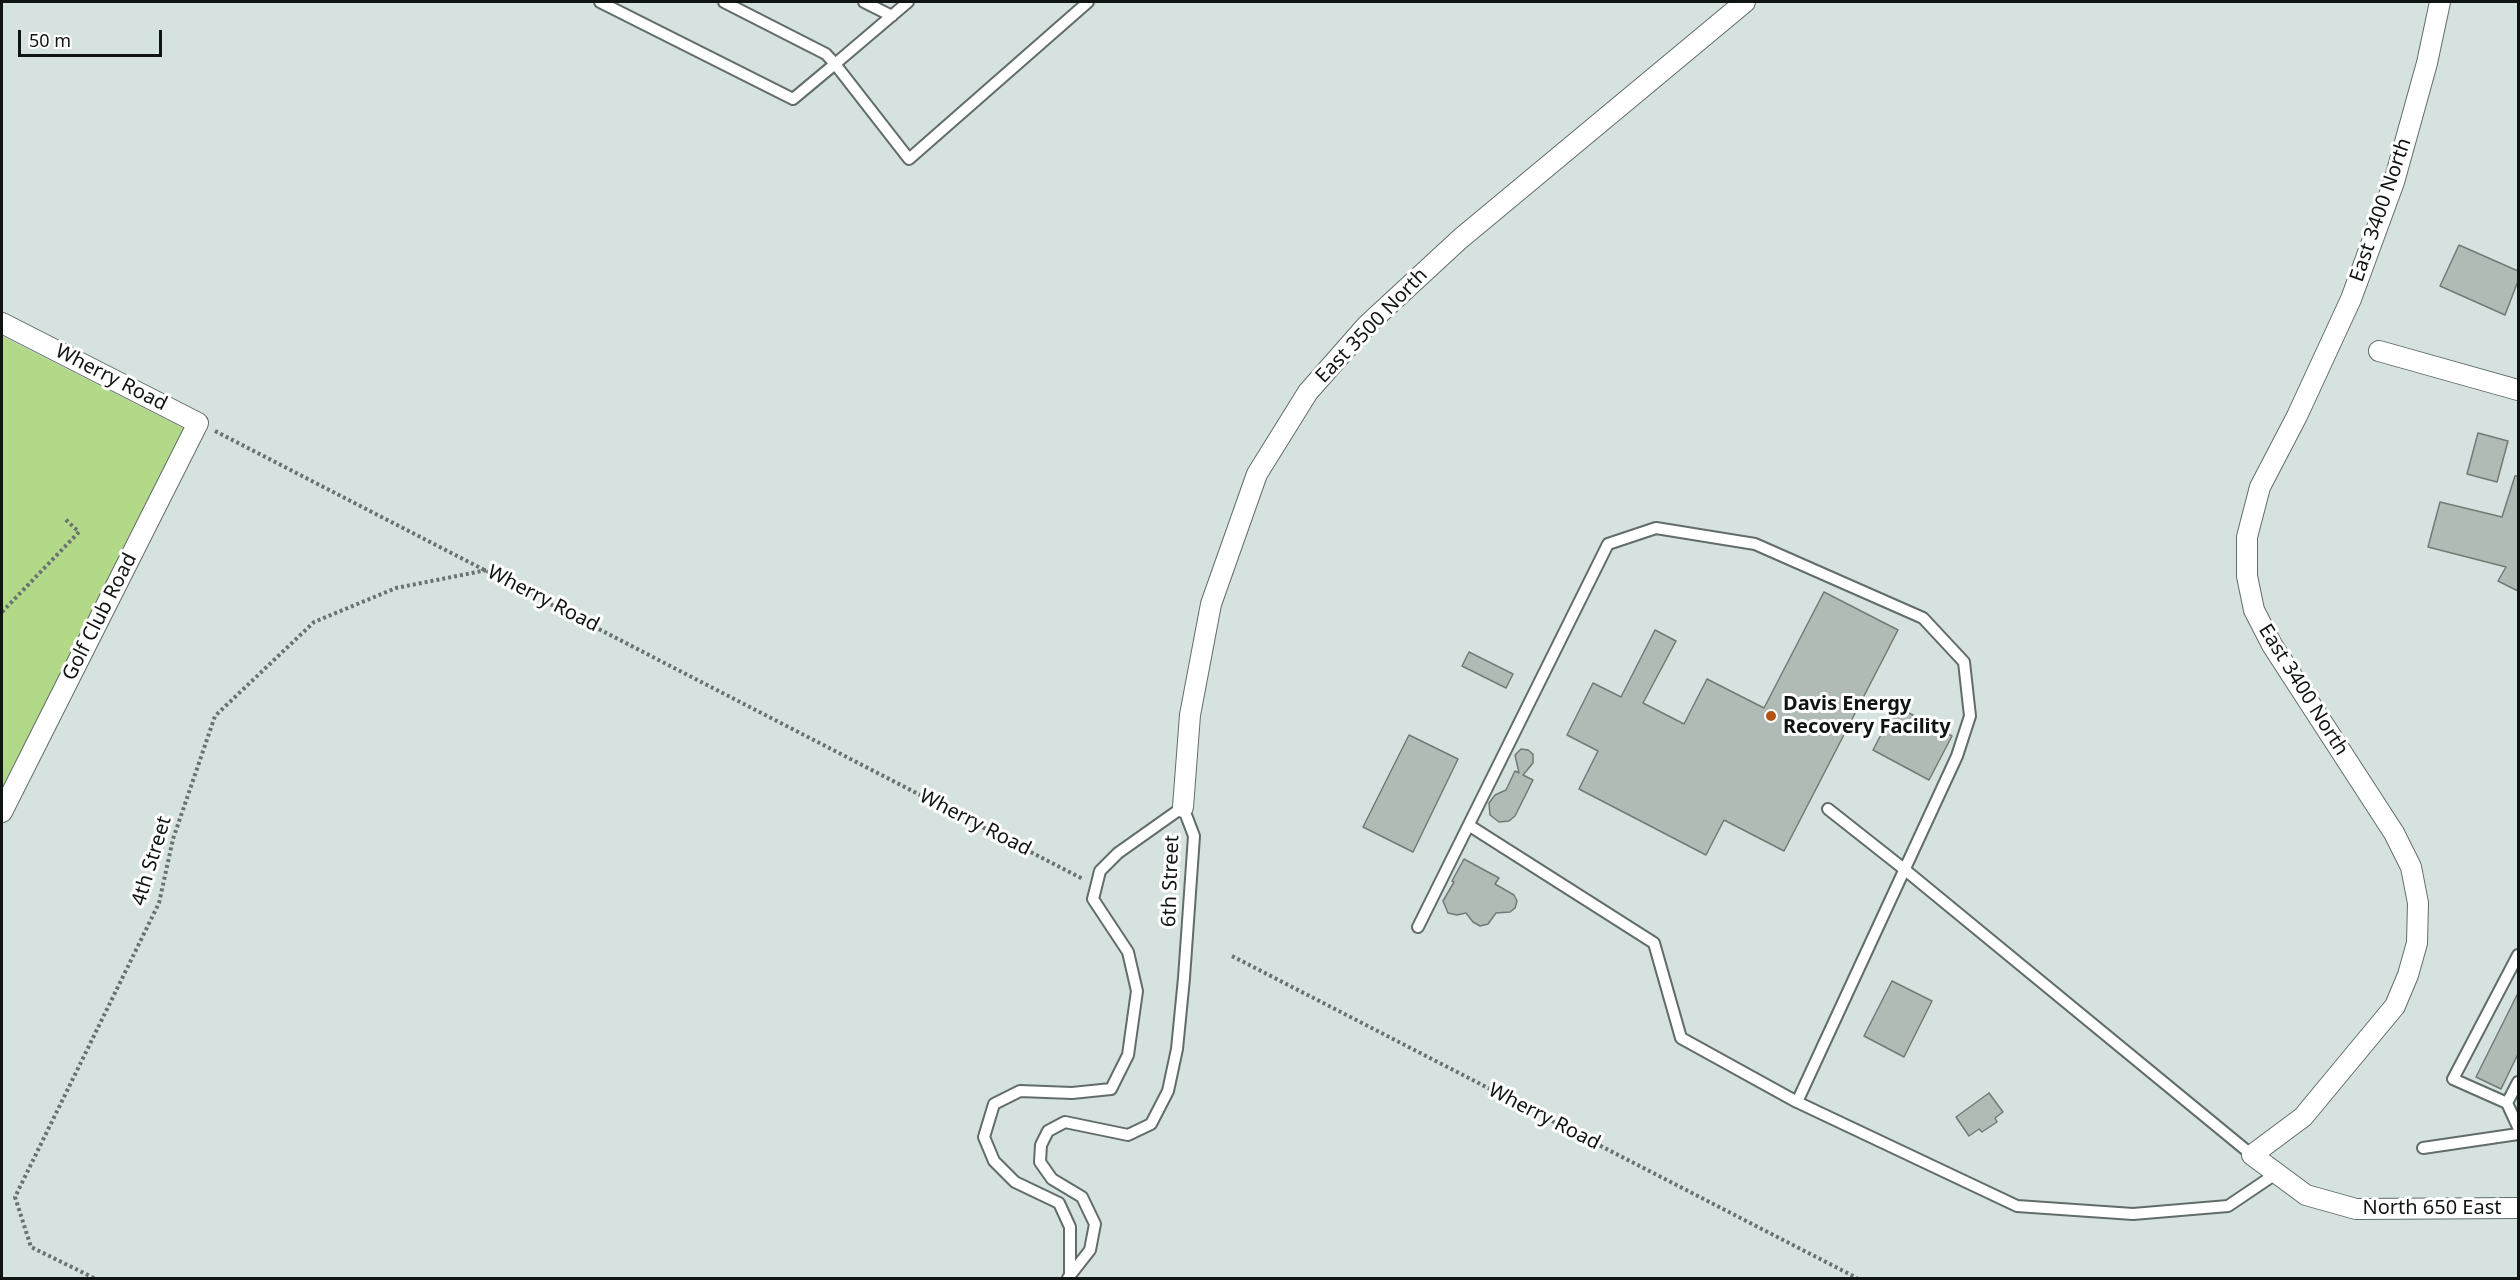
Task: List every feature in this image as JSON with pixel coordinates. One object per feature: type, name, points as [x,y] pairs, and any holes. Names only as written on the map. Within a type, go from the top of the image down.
[{"type":"street","name":"East 3500 North","points":[[1183,807],[1190,715],[1210,604],[1257,474],[1308,392],[1367,325],[1460,239],[1745,2]]},
{"type":"street","name":"East 3400 North","points":[[2252,1155],[2303,1117],[2395,1006],[2408,975],[2417,943],[2418,903],[2411,867],[2394,833],[2272,645],[2254,610],[2247,576],[2247,537],[2260,487],[2297,416],[2350,300],[2394,182],[2427,63],[2440,2]]},
{"type":"street","name":"Wherry Road","points":[[2,322],[198,423]]},
{"type":"street","points":[[2379,351],[2518,390]]},
{"type":"street","name":"Golf Club Road","points":[[2,812],[198,423]]},
{"type":"street","name":"North 650 East","points":[[2252,1155],[2306,1195],[2356,1209],[2518,1208]]},
{"type":"lane","points":[[600,2],[793,99],[908,2]]},
{"type":"lane","points":[[724,2],[826,54],[909,159],[1088,2]]},
{"type":"lane","points":[[864,2],[892,16]]},
{"type":"lane","points":[[1418,927],[1608,544],[1656,528],[1755,544],[1923,618],[1964,662],[1970,716],[1957,756],[1797,1102]]},
{"type":"lane","name":"6th Street","points":[[1183,807],[1194,836],[1177,1049],[1168,1091],[1151,1124],[1128,1135],[1065,1122],[1048,1131],[1041,1145],[1040,1162],[1052,1179],[1082,1197],[1095,1224],[1090,1250],[1069,1276],[1070,1227],[1059,1203],[1015,1182],[994,1161],[984,1137],[994,1104],[1020,1091],[1072,1094],[1111,1089],[1128,1055],[1137,991],[1128,952],[1093,899],[1100,871],[1118,853],[1183,807]]},
{"type":"lane","points":[[1828,809],[2252,1155]]},
{"type":"lane","points":[[1470,826],[1654,943],[1681,1038],[1797,1102],[2017,1206],[2133,1214],[2228,1206],[2277,1173]]},
{"type":"lane","points":[[2518,955],[2453,1078],[2507,1103],[2518,1126]]},
{"type":"lane","points":[[2507,1103],[2518,1082]]},
{"type":"lane","points":[[2423,1148],[2518,1134]]},
{"type":"path","name":"Wherry Road","points":[[198,423],[488,570],[1083,879]]},
{"type":"path","points":[[2,612],[79,532],[65,519]]},
{"type":"path","name":"4th Street","points":[[94,1278],[31,1247],[15,1197],[159,903],[174,839],[215,716],[314,622],[396,588],[488,570]]},
{"type":"path","name":"Wherry Road","points":[[1232,956],[1857,1278]]},
{"type":"green space","points":[[2,336],[187,430],[2,788]]},
{"type":"building","points":[[2459,245],[2518,271],[2518,281],[2505,315],[2440,286]]},
{"type":"building","points":[[2478,433],[2508,441],[2497,482],[2467,474]]},
{"type":"building","points":[[2515,476],[2518,476],[2518,591],[2498,581],[2506,567],[2428,547],[2440,502],[2502,517]]},
{"type":"building","name":"Davis Energy Recovery Facility","points":[[1824,592],[1898,630],[1784,851],[1724,820],[1706,855],[1579,789],[1598,751],[1567,735],[1593,683],[1621,697],[1655,630],[1676,641],[1643,703],[1684,724],[1707,679],[1764,708]]},
{"type":"building","points":[[1469,652],[1513,674],[1506,688],[1462,666]]},
{"type":"building","points":[[1896,706],[1952,736],[1929,780],[1873,750]]},
{"type":"building","points":[[1409,735],[1458,759],[1413,852],[1363,827]]},
{"type":"building","points":[[1521,749],[1533,754],[1533,763],[1523,775],[1533,780],[1515,816],[1509,821],[1499,822],[1490,815],[1489,803],[1495,795],[1506,790],[1515,771],[1519,773],[1515,755]]},
{"type":"building","points":[[1464,859],[1499,878],[1495,884],[1514,895],[1517,901],[1515,908],[1510,912],[1496,913],[1488,924],[1480,926],[1473,922],[1466,913],[1457,915],[1448,913],[1443,901]]},
{"type":"building","points":[[1892,981],[1932,1001],[1904,1057],[1864,1036]]},
{"type":"building","points":[[2518,993],[2518,1054],[2501,1089],[2476,1077]]},
{"type":"building","points":[[1989,1093],[2003,1112],[1995,1118],[1997,1122],[1982,1132],[1979,1129],[1969,1136],[1956,1117]]},
{"type":"place","name":"Davis Energy Recovery Facility","points":[[1771,716]]}]
